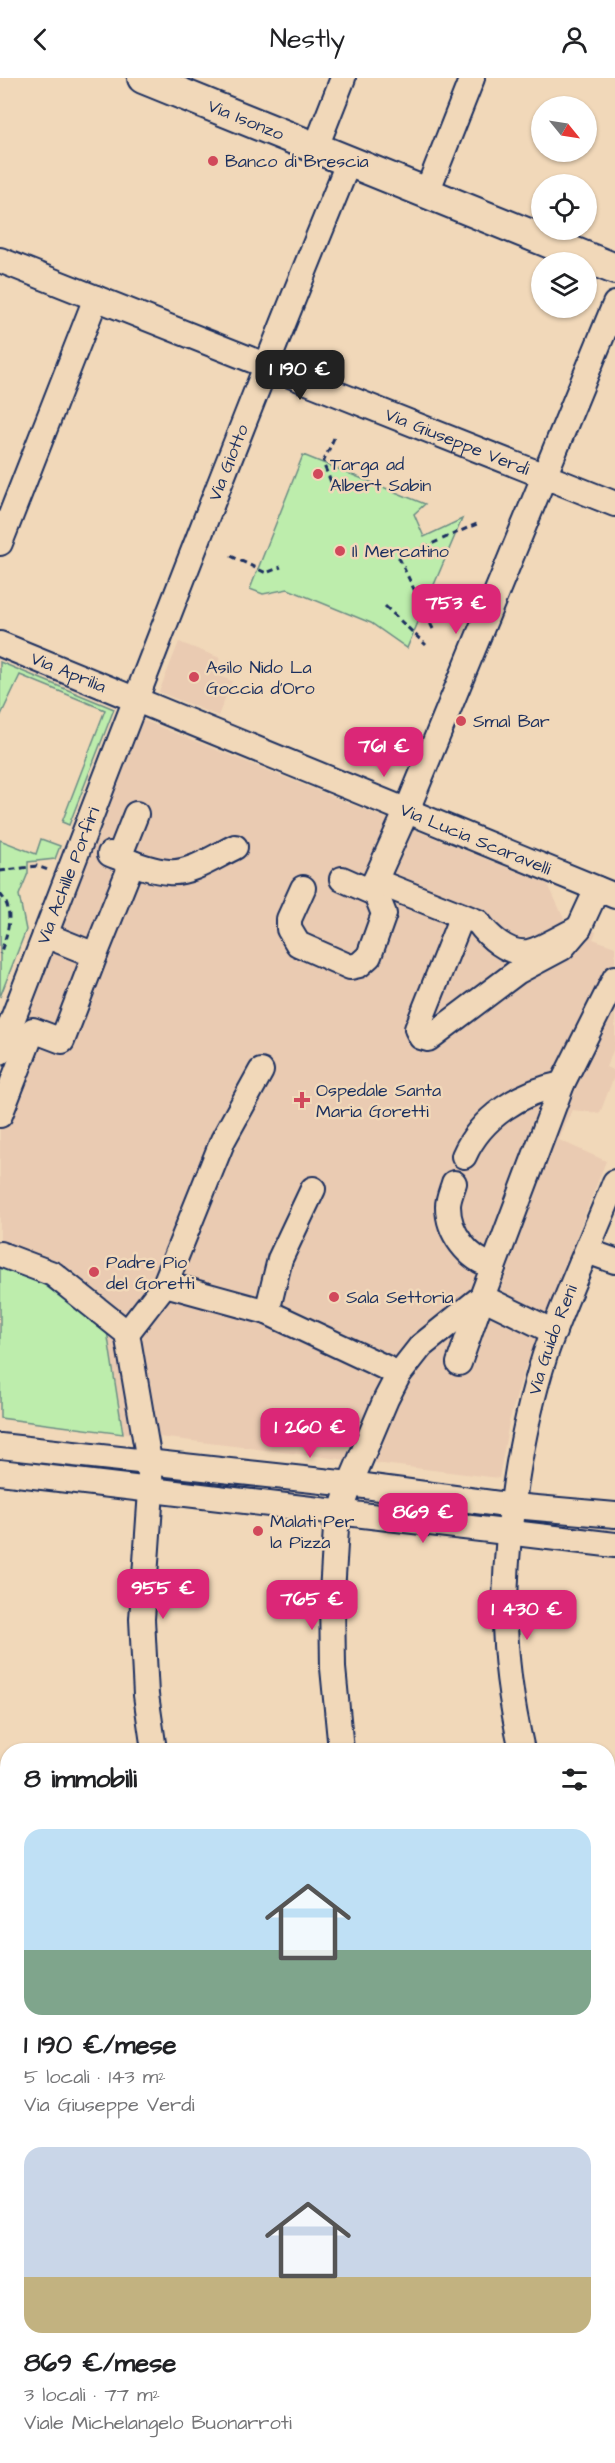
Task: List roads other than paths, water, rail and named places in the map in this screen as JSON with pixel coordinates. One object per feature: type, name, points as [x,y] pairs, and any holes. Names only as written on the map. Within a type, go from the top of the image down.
[{"type":"main road","name":"Via Isonzo","points":[[143,78],[615,269]]},
{"type":"street","points":[[316,147],[343,78]]},
{"type":"street","points":[[427,192],[472,78]]},
{"type":"street","name":"Via Giotto","points":[[136,701],[187,563],[349,161]]},
{"type":"street","name":"Via Giuseppe Verdi","points":[[0,260],[615,504]]},
{"type":"street","points":[[0,543],[96,298]]},
{"type":"street","points":[[303,888],[289,919],[289,929],[298,944],[350,967],[359,964],[369,956],[384,914],[376,887],[615,304]]},
{"type":"street","name":"Via Aprilia","points":[[0,644],[136,701]]},
{"type":"street","name":"Via Lucia Scaravelli","points":[[136,701],[606,892]]},
{"type":"street","name":"Via Achille Porfiri","points":[[0,1052],[136,701]]},
{"type":"street","points":[[0,1114],[33,1030],[62,1041],[95,955],[121,858],[136,814]]},
{"type":"street","points":[[121,858],[171,873],[195,867],[235,847]]},
{"type":"street","points":[[342,879],[376,887],[470,919],[487,922],[522,938],[536,938],[542,925]]},
{"type":"street","points":[[470,919],[417,1029],[421,1037],[428,1039],[517,972],[562,948],[606,892]]},
{"type":"street","points":[[470,919],[488,937],[513,950],[528,952],[579,928]]},
{"type":"street","points":[[45,935],[95,955]]},
{"type":"street","points":[[459,1363],[562,1084],[615,978]]},
{"type":"street","points":[[127,1333],[165,1284],[223,1140],[261,1071]]},
{"type":"street","points":[[464,1156],[476,1134],[497,1114],[533,1091],[562,1084]]},
{"type":"street","name":"Via Guido Reni","points":[[521,1743],[507,1650],[505,1615],[514,1506],[530,1413],[554,1332],[615,1182]]},
{"type":"street","points":[[454,1184],[448,1205],[454,1231],[470,1255],[482,1263],[493,1266]]},
{"type":"street","points":[[267,1312],[280,1259],[313,1189]]},
{"type":"street","points":[[587,1251],[615,1261]]},
{"type":"street","points":[[0,1254],[53,1274],[127,1333],[149,1461],[151,1491],[142,1619],[146,1695],[153,1743]]},
{"type":"street","points":[[165,1284],[267,1312],[399,1374]]},
{"type":"street","points":[[482,1297],[554,1332]]},
{"type":"street","points":[[340,1743],[333,1668],[332,1593],[336,1528],[340,1513],[386,1399],[399,1374],[421,1346],[455,1322],[482,1297]]},
{"type":"street","points":[[0,1446],[351,1484],[514,1506],[615,1515]]},
{"type":"street","points":[[0,1472],[615,1545]]},
{"type":"place","name":"Banco di Brescia","points":[[213,161]]},
{"type":"place","name":"Targa ad Albert Sabin","points":[[318,474]]},
{"type":"place","name":"Il Mercatino","points":[[340,551]]},
{"type":"place","name":"Asilo Nido La Goccia d'Oro","points":[[194,677]]},
{"type":"place","name":"Smal Bar","points":[[461,721]]},
{"type":"place","name":"Ospedale Santa Maria Goretti","points":[[302,1100]]},
{"type":"place","name":"Padre Pio del Goretti","points":[[94,1272]]},
{"type":"place","name":"Sala Settoria","points":[[334,1297]]},
{"type":"place","name":"Malati Per la Pizza","points":[[258,1531]]}]
